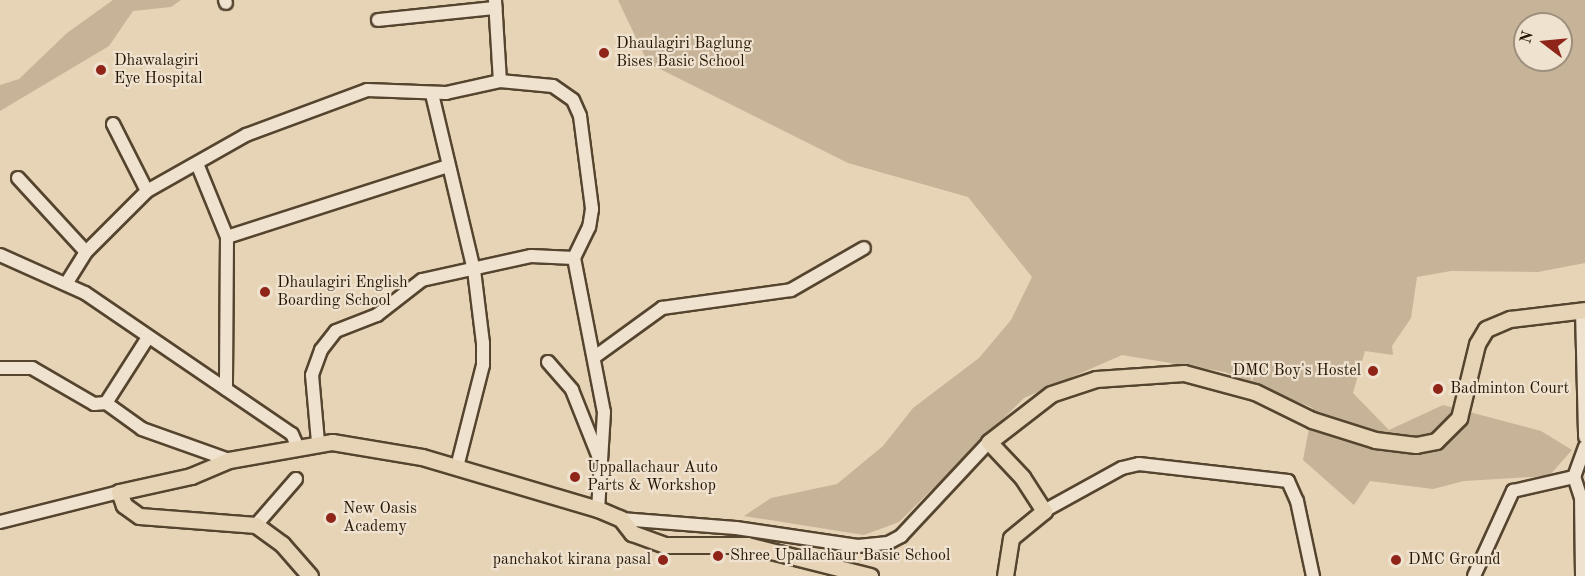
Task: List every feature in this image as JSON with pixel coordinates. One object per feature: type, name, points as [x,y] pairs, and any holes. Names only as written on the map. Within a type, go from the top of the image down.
[{"type":"main road","points":[[1005,576],[1011,538],[1044,511],[1022,477],[989,442],[1013,419],[1074,384],[1184,373],[1256,393],[1311,420],[1375,440],[1416,445],[1436,441],[1459,418],[1477,344],[1486,329],[1510,318],[1583,310]]},
{"type":"main road","points":[[310,576],[282,544],[256,525],[139,516],[124,505],[119,492],[191,476],[228,460],[318,442],[388,451],[457,467],[598,509],[621,519],[632,533],[665,545],[747,545],[870,576]]},
{"type":"street","points":[[378,20],[495,4],[500,81]]},
{"type":"street","points":[[66,284],[86,252],[147,191],[198,166],[246,135],[332,101],[393,88],[432,94],[500,81],[553,86],[573,100],[580,116],[592,209],[590,226],[573,258],[596,356],[604,412],[598,509]]},
{"type":"street","points":[[432,94],[474,270],[483,364],[457,467]]},
{"type":"street","points":[[113,123],[147,191]]},
{"type":"street","points":[[198,166],[227,237],[226,389]]},
{"type":"street","points":[[227,237],[448,166]]},
{"type":"street","points":[[18,178],[86,252]]},
{"type":"street","points":[[596,356],[662,308],[791,290],[864,248]]},
{"type":"street","points":[[0,255],[66,284],[292,434],[297,446]]},
{"type":"street","points":[[318,442],[312,375],[321,350],[336,331],[377,315],[422,280],[531,256],[573,258]]},
{"type":"street","points":[[1583,310],[1585,436]]},
{"type":"street","points":[[106,403],[147,339]]},
{"type":"street","points":[[548,362],[572,390],[602,465]]},
{"type":"street","points":[[0,368],[14,364],[32,368],[94,404],[106,403],[141,429],[200,454],[228,460]]},
{"type":"street","points":[[621,519],[736,528],[858,546],[888,543],[901,536],[989,442]]},
{"type":"street","points":[[1582,576],[1583,498],[1574,477],[1585,447]]},
{"type":"street","points":[[1044,511],[1122,468],[1139,464],[1288,481],[1297,501],[1313,576]]},
{"type":"street","points":[[1474,576],[1513,491],[1574,477]]},
{"type":"street","points":[[256,525],[296,479]]},
{"type":"street","points":[[0,522],[119,492]]},
{"type":"shaded area","points":[[113,0],[181,0],[171,7],[133,11],[109,46],[0,111],[0,85],[19,79],[67,33]]},
{"type":"shaded area","points":[[618,0],[1585,0],[1585,263],[1538,272],[1451,271],[1417,277],[1411,318],[1392,346],[1393,355],[1365,351],[1353,393],[1389,430],[1443,405],[1541,431],[1572,450],[1549,476],[1464,481],[1433,489],[1370,481],[1354,505],[1303,460],[1313,408],[1225,372],[1122,355],[1024,398],[899,522],[864,535],[744,516],[771,498],[837,484],[883,446],[913,408],[979,358],[1011,320],[1032,277],[968,197],[848,163],[648,63]]},
{"type":"place","name":"Dhaulagiri Baglung Bises Basic School","points":[[604,53]]},
{"type":"place","name":"Dhawalagiri Eye Hospital","points":[[101,70]]},
{"type":"place","name":"Dhaulagiri English Boarding School","points":[[265,292]]},
{"type":"place","name":"DMC Boy's Hostel","points":[[1373,371]]},
{"type":"place","name":"Badminton Court","points":[[1438,389]]},
{"type":"place","name":"Uppallachaur Auto Parts & Workshop","points":[[575,477]]},
{"type":"place","name":"New Oasis Academy","points":[[331,518]]},
{"type":"place","name":"Shree Upallachaur Basic School","points":[[718,556]]},
{"type":"place","name":"panchakot kirana pasal","points":[[663,560]]},
{"type":"place","name":"DMC Ground","points":[[1396,560]]}]
